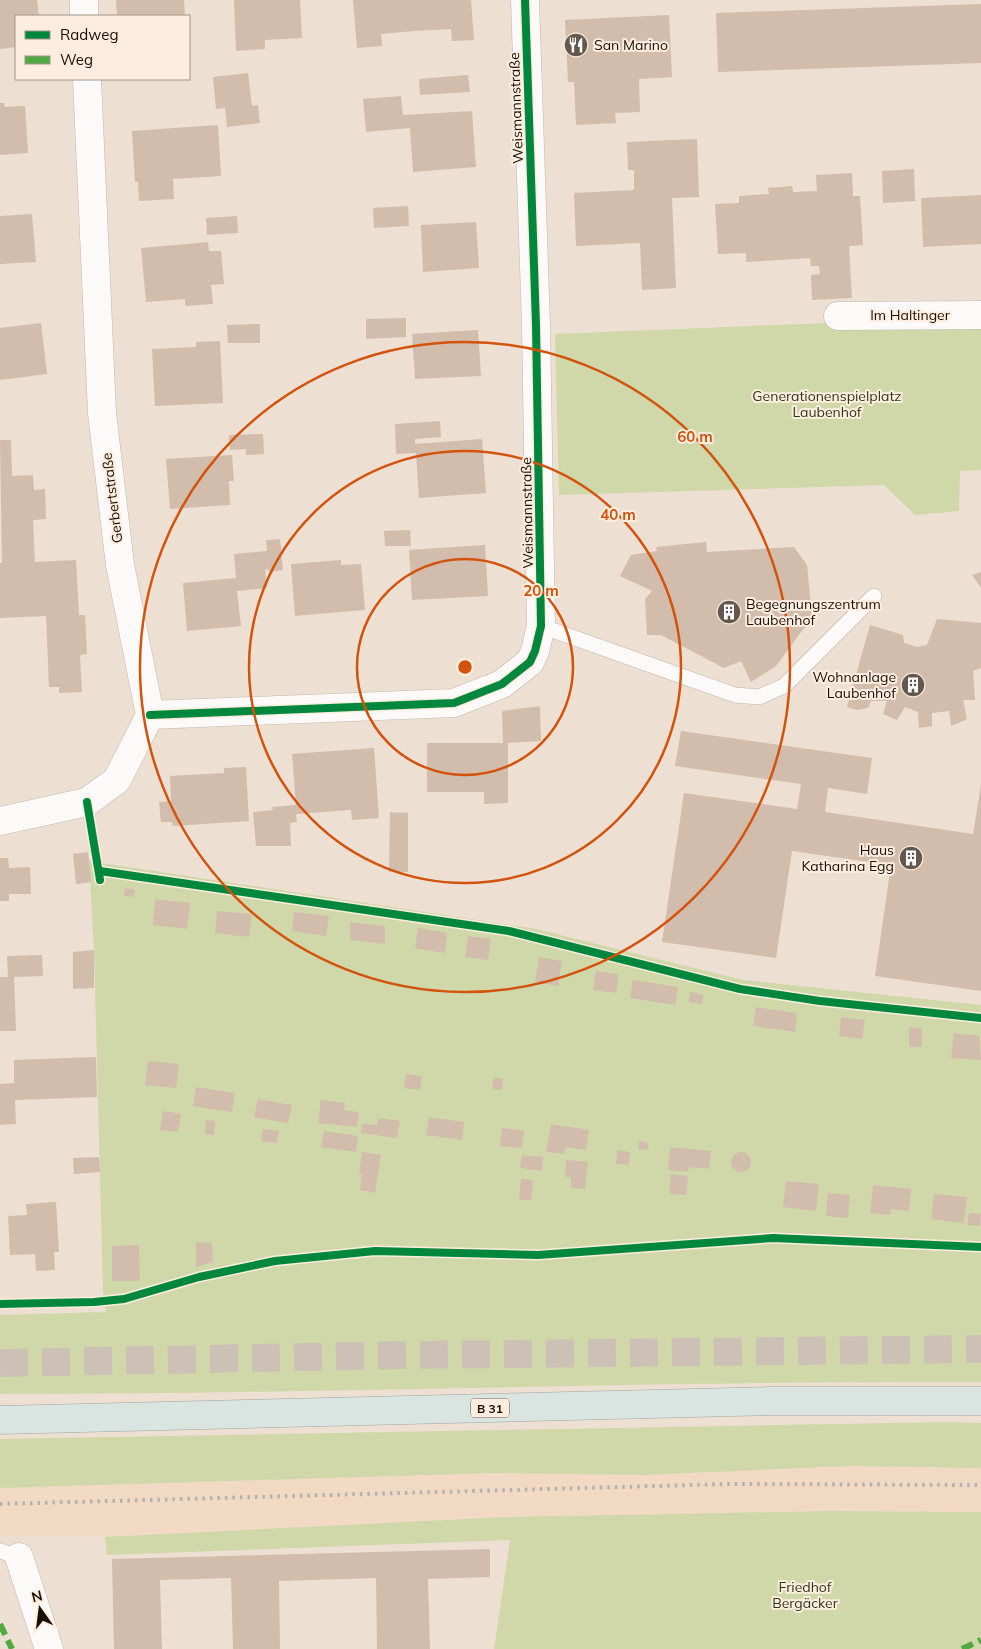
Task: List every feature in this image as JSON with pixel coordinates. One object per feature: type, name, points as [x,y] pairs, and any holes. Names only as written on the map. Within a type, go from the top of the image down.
[{"type":"highway","name":"B 31","points":[[0,1420],[770,1401],[981,1401]]},
{"type":"street","points":[[84,0],[84,15]]},
{"type":"street","name":"Weismannstraße","points":[[150,715],[454,703],[502,684],[530,662],[541,626],[527,0]]},
{"type":"street","name":"Gerbertstraße","points":[[87,80],[102,412],[120,565],[150,715]]},
{"type":"street","name":"Im Haltinger","points":[[838,316],[981,315]]},
{"type":"street","points":[[0,820],[87,802],[117,780],[150,715]]},
{"type":"street","points":[[10,1554],[49,1649]]},
{"type":"lane","points":[[541,626],[735,695],[759,697],[784,686],[874,596]]},
{"type":"shaded area","points":[[849,1466],[981,1468],[981,1512],[830,1511],[506,1517],[105,1537],[0,1536],[0,1488],[495,1473],[644,1475]]},
{"type":"green space","name":"Generationenspielplatz Laubenhof","points":[[826,323],[981,327],[981,470],[960,471],[959,511],[915,515],[884,485],[559,495],[555,334]]},
{"type":"green space","points":[[89,861],[536,929],[743,980],[981,1005],[981,1382],[736,1383],[245,1392],[0,1394],[0,1315],[106,1312],[103,1290],[94,950]]},
{"type":"green space","points":[[947,1422],[981,1423],[981,1468],[849,1466],[644,1475],[495,1473],[0,1488],[0,1439]]},
{"type":"green space","name":"Friedhof Bergäcker","points":[[830,1511],[981,1512],[981,1649],[494,1649],[510,1540],[107,1555],[105,1537],[506,1517]]},
{"type":"building","points":[[0,0],[37,0],[39,15],[15,15],[15,47],[0,49]]},
{"type":"building","points":[[116,0],[184,0],[185,15],[117,15]]},
{"type":"building","points":[[234,0],[300,0],[302,38],[265,40],[265,49],[236,51]]},
{"type":"building","points":[[353,0],[471,0],[474,40],[452,41],[451,29],[414,31],[381,34],[382,46],[357,48]]},
{"type":"building","points":[[981,4],[981,63],[718,72],[716,13]]},
{"type":"building","points":[[669,15],[672,77],[639,79],[640,112],[615,113],[616,123],[576,125],[574,82],[568,82],[565,20]]},
{"type":"building","points":[[248,73],[252,106],[258,105],[260,123],[227,127],[225,108],[216,109],[213,77]]},
{"type":"building","points":[[468,75],[470,92],[420,95],[419,79]]},
{"type":"building","points":[[401,96],[403,115],[472,111],[476,167],[413,172],[410,128],[366,132],[363,99]]},
{"type":"building","points":[[0,103],[4,103],[5,107],[25,106],[28,153],[0,155]]},
{"type":"building","points":[[218,125],[221,176],[173,179],[174,199],[139,201],[138,182],[135,182],[132,131]]},
{"type":"building","points":[[697,139],[699,197],[672,198],[676,288],[642,290],[640,243],[576,246],[574,193],[634,190],[634,170],[628,170],[627,142]]},
{"type":"building","points":[[914,169],[915,201],[883,203],[882,171]]},
{"type":"building","points":[[852,173],[853,196],[860,196],[863,245],[849,246],[852,298],[812,300],[811,275],[820,274],[819,266],[811,266],[810,258],[746,262],[746,253],[718,254],[715,204],[739,203],[739,196],[769,194],[768,188],[792,186],[793,192],[817,191],[816,175]]},
{"type":"building","points":[[981,195],[981,244],[923,247],[921,198]]},
{"type":"building","points":[[408,206],[409,226],[374,228],[373,208]]},
{"type":"building","points":[[32,214],[36,262],[0,264],[0,216]]},
{"type":"building","points":[[237,216],[238,233],[207,235],[206,218]]},
{"type":"building","points":[[476,222],[479,268],[423,272],[421,225]]},
{"type":"building","points":[[208,242],[209,251],[221,251],[224,284],[211,285],[213,304],[185,306],[185,299],[146,302],[141,248]]},
{"type":"building","points":[[406,318],[406,337],[366,339],[366,319]]},
{"type":"building","points":[[41,323],[47,374],[0,380],[0,328]]},
{"type":"building","points":[[260,324],[260,343],[228,343],[227,325]]},
{"type":"building","points":[[478,330],[481,376],[415,379],[412,334]]},
{"type":"building","points":[[220,341],[223,403],[155,406],[152,349],[196,347],[196,342]]},
{"type":"building","points":[[440,421],[441,437],[415,439],[415,444],[482,439],[486,493],[419,498],[416,453],[396,454],[395,424]]},
{"type":"building","points":[[263,434],[264,454],[246,455],[246,449],[230,450],[229,435]]},
{"type":"building","points":[[0,440],[11,440],[12,476],[33,475],[34,490],[45,489],[46,519],[33,520],[35,562],[76,560],[79,615],[85,615],[87,654],[80,655],[82,692],[59,693],[59,687],[49,687],[46,616],[0,618],[0,563],[2,563]]},
{"type":"building","points":[[232,455],[234,481],[229,481],[230,505],[170,509],[166,459]]},
{"type":"building","points":[[410,530],[411,546],[385,546],[384,531]]},
{"type":"building","points":[[280,539],[283,570],[269,572],[268,569],[265,570],[267,588],[237,591],[241,626],[187,631],[183,583],[236,578],[234,554],[267,551],[266,540]]},
{"type":"building","name":"Begegnungszentrum Laubenhof","points":[[706,542],[707,552],[794,547],[807,565],[813,626],[807,624],[776,666],[751,682],[741,661],[724,668],[661,635],[647,635],[645,599],[652,591],[620,576],[631,555],[657,551],[656,547]]},
{"type":"building","points":[[485,545],[488,596],[412,600],[409,550]]},
{"type":"building","points":[[341,560],[341,565],[361,564],[365,610],[295,616],[291,564]]},
{"type":"building","points":[[981,572],[981,588],[972,575]]},
{"type":"building","name":"Wohnanlage Laubenhof","points":[[937,619],[981,623],[981,668],[973,671],[975,700],[963,700],[967,719],[951,726],[949,711],[932,713],[932,726],[919,728],[918,712],[905,707],[897,720],[883,714],[887,701],[871,701],[868,708],[857,710],[847,707],[870,625],[903,635],[904,643],[917,647],[927,645]]},
{"type":"building","points":[[540,706],[541,741],[508,743],[508,803],[484,804],[484,792],[427,792],[427,743],[503,743],[502,711]]},
{"type":"building","name":"Haus Katharina Egg","points":[[681,731],[872,758],[867,794],[828,788],[825,812],[973,834],[981,785],[981,991],[875,976],[891,865],[792,851],[776,958],[662,942],[684,793],[797,809],[801,784],[675,766]]},
{"type":"building","points":[[374,748],[379,818],[352,820],[351,810],[296,814],[297,822],[290,823],[291,846],[256,846],[253,812],[273,810],[272,807],[296,805],[292,754]]},
{"type":"building","points":[[246,767],[249,821],[173,826],[172,822],[161,822],[159,802],[171,801],[170,776],[224,773],[224,768]]},
{"type":"building","points":[[390,812],[408,813],[408,872],[389,872]]},
{"type":"building","points":[[88,852],[91,882],[76,884],[73,854]]},
{"type":"building","points":[[0,858],[8,858],[9,868],[30,867],[31,894],[9,894],[9,901],[0,901]]},
{"type":"building","points":[[125,888],[135,890],[134,897],[124,896]]},
{"type":"building","points":[[155,899],[190,903],[187,929],[153,925]]},
{"type":"building","points":[[217,911],[252,914],[249,937],[215,933]]},
{"type":"building","points":[[294,912],[329,916],[326,936],[292,931]]},
{"type":"building","points":[[350,922],[385,926],[385,944],[350,940]]},
{"type":"building","points":[[418,928],[447,933],[445,953],[415,948]]},
{"type":"building","points":[[468,936],[491,939],[488,960],[465,957]]},
{"type":"building","points":[[94,950],[94,988],[73,989],[73,952]]},
{"type":"building","points":[[42,955],[43,976],[14,977],[16,1031],[0,1031],[0,977],[8,977],[7,956]]},
{"type":"building","points":[[539,957],[562,961],[558,986],[535,982]]},
{"type":"building","points":[[596,971],[619,974],[616,993],[593,990]]},
{"type":"building","points":[[633,980],[678,987],[675,1005],[630,998]]},
{"type":"building","points":[[690,992],[703,995],[702,1004],[689,1002]]},
{"type":"building","points":[[756,1007],[797,1013],[795,1032],[753,1026]]},
{"type":"building","points":[[841,1017],[865,1020],[862,1039],[839,1036]]},
{"type":"building","points":[[909,1027],[922,1028],[922,1047],[909,1047]]},
{"type":"building","points":[[954,1033],[979,1036],[981,1060],[951,1058]]},
{"type":"building","points":[[96,1057],[97,1097],[15,1100],[16,1124],[0,1125],[0,1084],[14,1083],[14,1060]]},
{"type":"building","points":[[148,1061],[179,1064],[176,1088],[145,1085]]},
{"type":"building","points":[[406,1074],[422,1076],[420,1090],[404,1088]]},
{"type":"building","points":[[494,1077],[503,1079],[502,1090],[492,1089]]},
{"type":"building","points":[[196,1087],[235,1093],[232,1112],[193,1106]]},
{"type":"building","points":[[258,1099],[292,1105],[288,1123],[254,1117]]},
{"type":"building","points":[[321,1100],[345,1103],[344,1110],[359,1112],[357,1127],[318,1123]]},
{"type":"building","points":[[163,1111],[181,1114],[178,1132],[160,1130]]},
{"type":"building","points":[[429,1117],[464,1122],[462,1140],[426,1135]]},
{"type":"building","points":[[378,1118],[400,1121],[397,1138],[361,1133],[362,1124],[377,1125]]},
{"type":"building","points":[[206,1120],[215,1121],[214,1135],[205,1134]]},
{"type":"building","points":[[551,1124],[589,1130],[586,1150],[566,1147],[564,1154],[546,1152]]},
{"type":"building","points":[[502,1128],[524,1131],[522,1148],[500,1146]]},
{"type":"building","points":[[263,1129],[279,1131],[277,1143],[261,1141]]},
{"type":"building","points":[[324,1131],[358,1136],[356,1152],[321,1147]]},
{"type":"building","points":[[639,1141],[649,1143],[647,1150],[638,1149]]},
{"type":"building","points":[[670,1147],[711,1151],[709,1169],[689,1167],[688,1172],[668,1170]]},
{"type":"building","points":[[618,1150],[630,1152],[629,1165],[616,1164]]},
{"type":"building","points":[[362,1152],[381,1155],[375,1193],[360,1190],[362,1174],[359,1173]]},
{"type":"building","points":[[737,1152],[745,1152],[751,1158],[751,1166],[745,1172],[737,1172],[731,1166],[731,1158]]},
{"type":"building","points":[[522,1155],[543,1157],[542,1171],[520,1168]]},
{"type":"building","points":[[99,1157],[100,1172],[74,1174],[73,1158]]},
{"type":"building","points":[[566,1160],[588,1162],[585,1189],[571,1188],[571,1177],[565,1177]]},
{"type":"building","points":[[671,1174],[688,1176],[686,1195],[669,1194]]},
{"type":"building","points":[[521,1179],[533,1180],[531,1200],[519,1200]]},
{"type":"building","points":[[786,1181],[819,1184],[816,1211],[783,1207]]},
{"type":"building","points":[[873,1185],[911,1189],[909,1211],[891,1209],[890,1215],[870,1213]]},
{"type":"building","points":[[828,1193],[850,1195],[848,1218],[826,1216]]},
{"type":"building","points":[[934,1194],[967,1197],[964,1223],[931,1219]]},
{"type":"building","points":[[56,1202],[59,1252],[54,1252],[55,1270],[36,1271],[35,1254],[10,1255],[8,1216],[27,1215],[26,1204]]},
{"type":"building","points":[[969,1213],[981,1214],[980,1226],[967,1225]]},
{"type":"building","points":[[196,1242],[212,1243],[213,1262],[196,1267]]},
{"type":"building","points":[[139,1245],[140,1281],[112,1281],[112,1246]]},
{"type":"building","points":[[490,1549],[490,1577],[428,1579],[430,1649],[377,1649],[376,1578],[279,1581],[280,1649],[233,1649],[231,1578],[160,1580],[162,1649],[114,1649],[112,1559]]},
{"type":"tunnel","points":[[0,1363],[408,1355],[981,1349]]},
{"type":"railway","points":[[0,1504],[729,1484],[981,1485]]},
{"type":"marked path","points":[[0,1624],[12,1649]]},
{"type":"marked path","points":[[962,1649],[981,1640]]},
{"type":"cycle path","points":[[150,715],[454,703],[502,684],[530,662],[535,651],[541,626],[536,325],[525,0]]},
{"type":"cycle path","points":[[87,802],[100,880]]},
{"type":"cycle path","points":[[100,871],[509,931],[740,989],[820,1001],[981,1018]]},
{"type":"cycle path","points":[[0,1304],[94,1302],[124,1299],[199,1277],[275,1261],[375,1251],[538,1255],[773,1238],[981,1247]]},
{"type":"place","name":"San Marino","points":[[576,45]]},
{"type":"place","name":"Begegnungszentrum Laubenhof","points":[[729,612]]},
{"type":"place","name":"Wohnanlage Laubenhof","points":[[913,685]]},
{"type":"place","name":"Haus Katharina Egg","points":[[911,858]]}]
